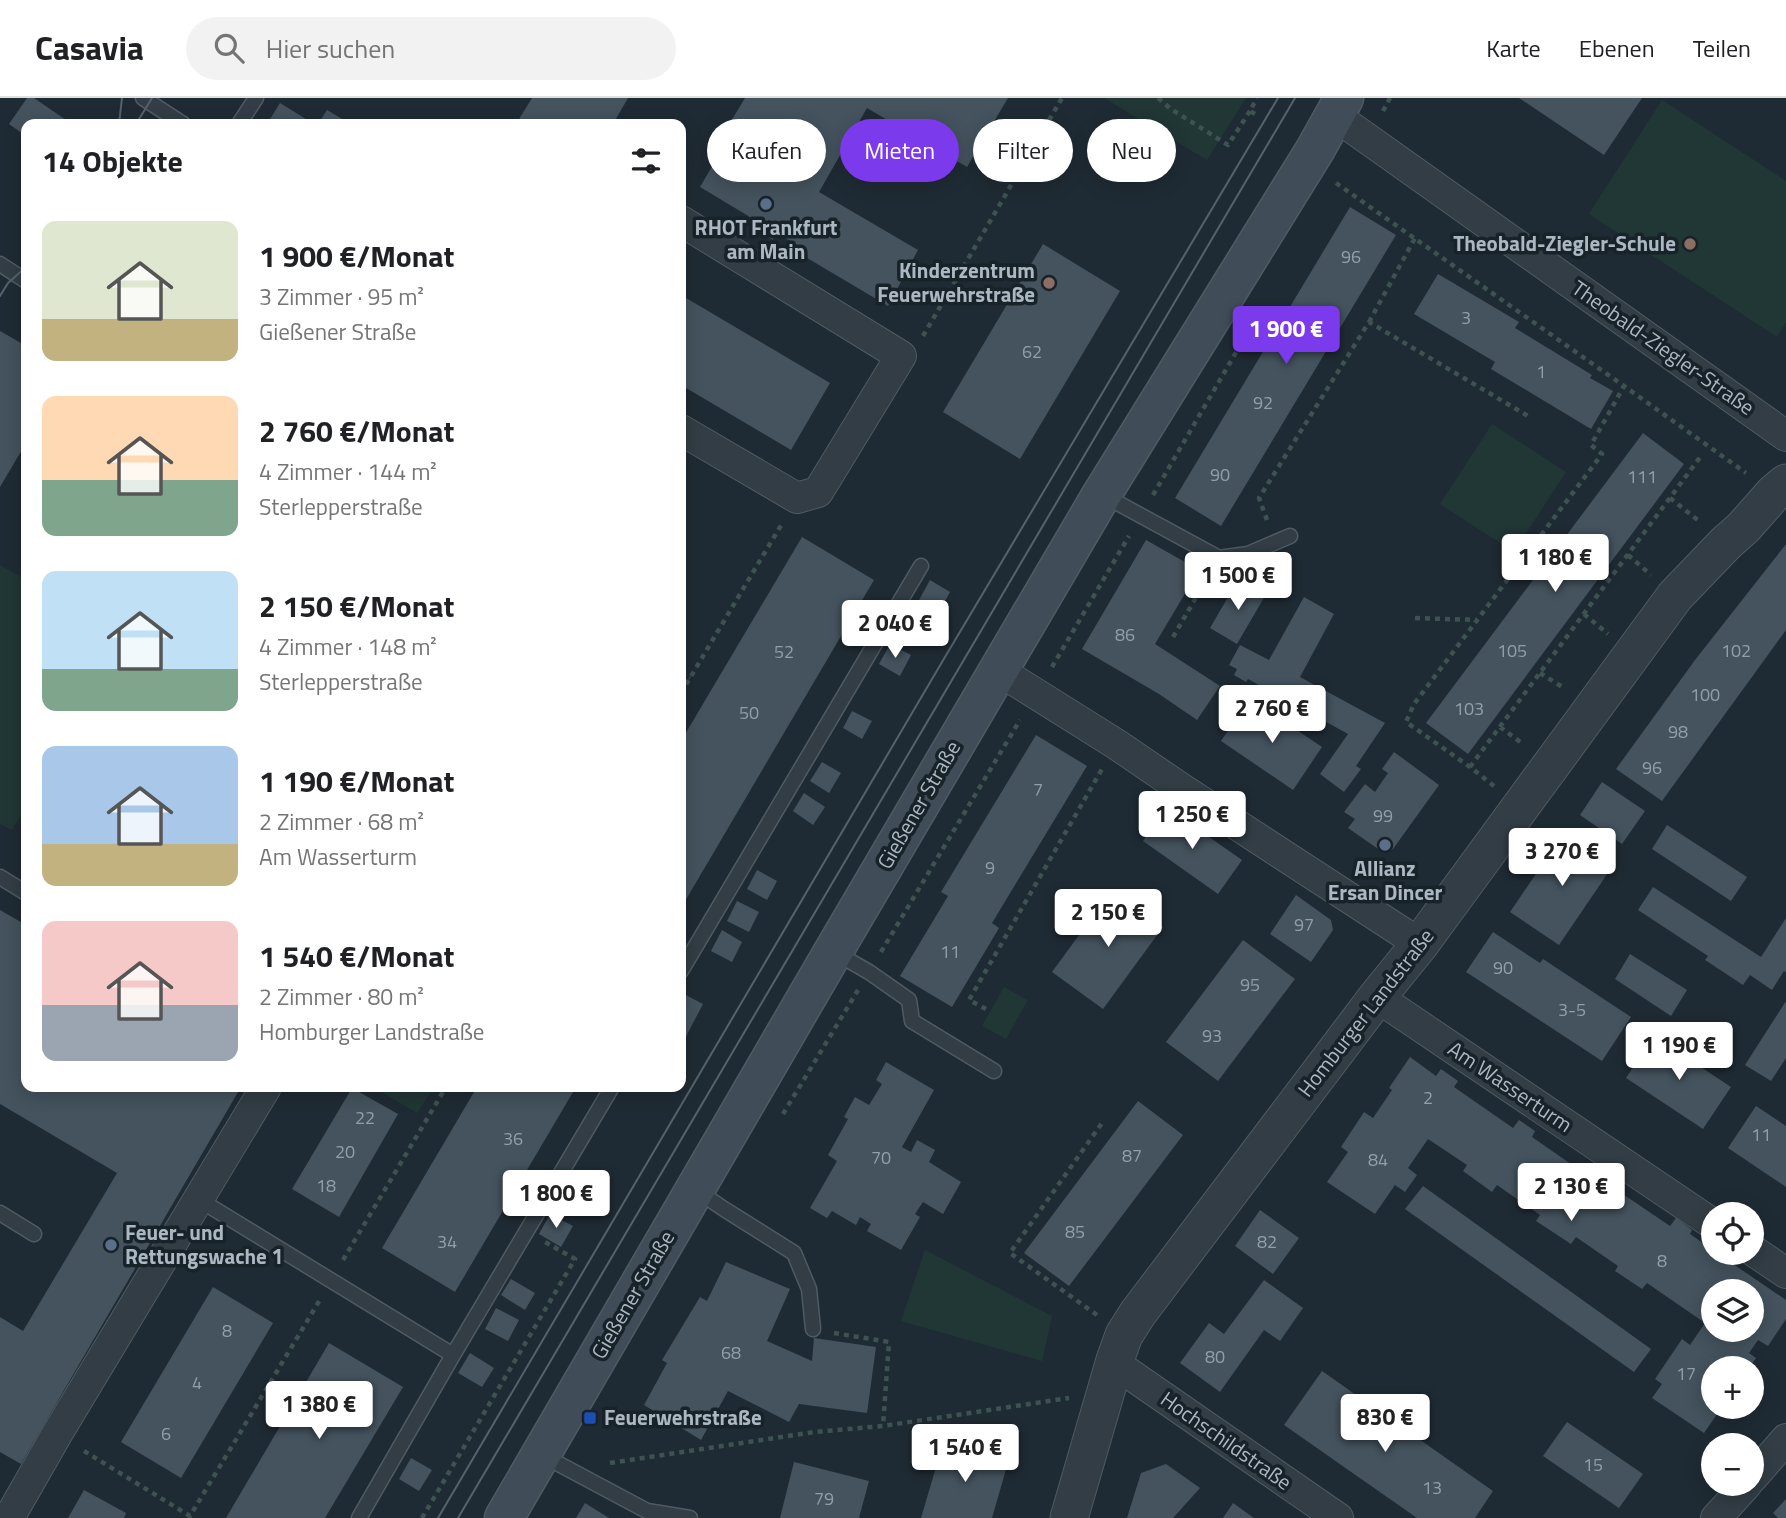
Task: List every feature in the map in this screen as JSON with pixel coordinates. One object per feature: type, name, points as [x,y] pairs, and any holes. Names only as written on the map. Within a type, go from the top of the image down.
[{"type":"main road","name":"Gießener Straße","points":[[503,1518],[556,1462],[695,1189],[1102,494],[1339,107]]},
{"type":"street","name":"Theobald-Ziegler-Straße","points":[[1339,107],[1786,436]]},
{"type":"street","points":[[686,224],[901,356],[818,492],[797,498],[686,433]]},
{"type":"street","name":"Homburger Landstraße","points":[[1069,1518],[1115,1363],[1138,1313],[1420,944],[1675,596],[1780,488]]},
{"type":"street","points":[[998,670],[1116,744],[1420,944]]},
{"type":"street","name":"Am Wasserturm","points":[[1377,997],[1701,1216]]},
{"type":"street","points":[[9,1518],[263,1092]]},
{"type":"street","points":[[1764,1258],[1786,1273]]},
{"type":"street","name":"Hochschildstraße","points":[[1115,1363],[1338,1518]]},
{"type":"street","points":[[1764,1464],[1786,1439]]},
{"type":"street","points":[[1716,1518],[1736,1496]]},
{"type":"lane","points":[[143,98],[175,119]]},
{"type":"lane","points":[[242,119],[256,98]]},
{"type":"lane","points":[[0,264],[21,278]]},
{"type":"lane","points":[[1102,494],[1219,558],[1248,554],[1290,536]]},
{"type":"lane","points":[[686,963],[921,566]]},
{"type":"lane","points":[[0,877],[21,890]]},
{"type":"lane","points":[[833,952],[869,972],[909,1000],[912,1021],[994,1071]]},
{"type":"lane","points":[[359,1518],[609,1092]]},
{"type":"lane","points":[[695,1189],[794,1253],[810,1289],[813,1329]]},
{"type":"lane","points":[[198,1199],[453,1355]]},
{"type":"lane","points":[[0,1213],[34,1234]]},
{"type":"lane","points":[[556,1462],[648,1511],[690,1518]]},
{"type":"path","points":[[901,356],[918,345],[1062,98]]},
{"type":"path","points":[[1158,98],[1227,145],[1252,113],[1257,98]]},
{"type":"path","points":[[1339,175],[1335,183],[1624,386],[1780,488]]},
{"type":"path","points":[[1259,498],[1369,322],[1415,238]]},
{"type":"path","points":[[783,1116],[1259,314]]},
{"type":"path","points":[[1369,322],[1528,416]]},
{"type":"path","points":[[1521,808],[1470,767],[1406,722],[1414,704],[1602,454],[1591,445],[1624,386]]},
{"type":"path","points":[[1470,767],[1701,456]]},
{"type":"path","points":[[686,685],[797,498]]},
{"type":"path","points":[[1628,555],[1648,573]]},
{"type":"path","points":[[1173,637],[1219,558]]},
{"type":"path","points":[[1584,614],[1605,631]]},
{"type":"path","points":[[1415,618],[1477,620]]},
{"type":"path","points":[[1540,673],[1563,688]]},
{"type":"path","points":[[686,675],[690,678]]},
{"type":"path","points":[[1500,727],[1523,744]]},
{"type":"path","points":[[986,1009],[969,1000],[1116,744]]},
{"type":"path","points":[[556,1462],[883,1426],[1115,1363],[1010,1252],[1102,1123]]},
{"type":"path","points":[[422,1518],[575,1259],[568,1255]]},
{"type":"path","points":[[813,1329],[889,1342],[883,1426]]},
{"type":"path","points":[[57,1434],[190,1517]]},
{"type":"green space","points":[[1104,98],[1246,98],[1207,160],[1176,141],[1176,119],[1139,119]]},
{"type":"green space","points":[[1662,100],[1786,181],[1786,322],[1777,337],[1589,214]]},
{"type":"green space","points":[[1492,424],[1566,472],[1514,552],[1440,504]]},
{"type":"green space","points":[[0,565],[21,577],[21,815],[12,830],[0,824]]},
{"type":"green space","points":[[1004,987],[1028,1000],[1006,1039],[982,1026]]},
{"type":"green space","points":[[381,1092],[431,1092],[417,1113]]},
{"type":"green space","points":[[925,1250],[1052,1316],[1042,1361],[901,1321]]},
{"type":"building","points":[[27,98],[34,98],[65,119],[21,119],[21,132],[9,124]]},
{"type":"building","points":[[532,98],[628,98],[616,119],[519,119]]},
{"type":"building","points":[[745,98],[1008,98],[996,119],[973,119],[973,157],[967,167],[959,162],[959,119],[886,119],[867,108],[861,119],[840,119],[840,155],[826,180],[826,119],[732,119]]},
{"type":"building","points":[[1519,98],[1642,98],[1604,155]]},
{"type":"building","points":[[280,103],[306,119],[270,119]]},
{"type":"building","points":[[327,110],[342,119],[321,119]]},
{"type":"building","points":[[707,175],[707,182],[825,182],[819,192],[918,250],[888,306],[792,249],[796,244],[776,233],[773,240],[746,224],[750,217],[700,187]]},
{"type":"building","points":[[1350,207],[1396,235],[1221,526],[1175,498]]},
{"type":"building","points":[[1043,244],[1120,291],[1020,459],[943,412]]},
{"type":"building","points":[[1438,274],[1519,322],[1515,328],[1592,375],[1590,378],[1613,391],[1591,429],[1491,369],[1495,362],[1414,314]]},
{"type":"building","points":[[686,298],[830,383],[791,450],[686,388]]},
{"type":"building","points":[[0,331],[21,343],[21,451],[0,487]]},
{"type":"building","points":[[1643,433],[1684,464],[1468,754],[1426,723]]},
{"type":"building","points":[[802,537],[874,580],[686,900],[686,733]]},
{"type":"building","points":[[1146,540],[1199,570],[1155,644],[1220,686],[1197,720],[1159,694],[1082,649]]},
{"type":"building","points":[[1786,544],[1786,630],[1662,801],[1616,769],[1695,660]]},
{"type":"building","points":[[930,580],[950,592],[939,612],[919,600]]},
{"type":"building","points":[[1238,580],[1265,596],[1237,644],[1210,628]]},
{"type":"building","points":[[1304,597],[1334,614],[1300,677],[1385,723],[1356,766],[1361,769],[1344,792],[1320,774],[1348,734],[1248,679],[1246,682],[1234,675],[1237,669],[1229,665],[1240,645],[1269,660]]},
{"type":"building","points":[[915,603],[937,615],[924,636],[904,624]]},
{"type":"building","points":[[890,644],[911,655],[900,676],[879,664]]},
{"type":"building","points":[[1245,705],[1257,712],[1261,706],[1322,747],[1293,790],[1221,741]]},
{"type":"building","points":[[852,711],[872,721],[862,739],[843,728]]},
{"type":"building","points":[[1036,735],[1087,766],[992,923],[999,928],[952,1007],[900,976],[948,896],[941,892]]},
{"type":"building","points":[[1394,752],[1439,785],[1393,849],[1381,851],[1348,828],[1355,819],[1344,812],[1365,784],[1375,792],[1388,773],[1382,769]]},
{"type":"building","points":[[822,762],[841,773],[829,793],[810,781]]},
{"type":"building","points":[[1602,782],[1645,811],[1622,844],[1580,815]]},
{"type":"building","points":[[804,793],[825,807],[813,825],[793,811]]},
{"type":"building","points":[[1166,807],[1242,860],[1218,894],[1143,841]]},
{"type":"building","points":[[1667,825],[1747,877],[1731,901],[1652,849]]},
{"type":"building","points":[[1565,831],[1614,864],[1559,945],[1510,912]]},
{"type":"building","points":[[757,870],[777,881],[767,900],[747,889]]},
{"type":"building","points":[[1653,887],[1761,957],[1786,918],[1786,972],[1784,971],[1772,990],[1750,975],[1743,985],[1705,960],[1708,956],[1638,910]]},
{"type":"building","points":[[1112,890],[1163,927],[1103,1009],[1052,972]]},
{"type":"building","points":[[1296,895],[1331,920],[1333,930],[1311,962],[1270,934]]},
{"type":"building","points":[[737,901],[759,912],[749,932],[727,921]]},
{"type":"building","name":"Feuer- und Rettungswache 1","points":[[0,910],[21,922],[21,1092],[238,1092],[21,1464],[0,1452],[0,1317],[23,1331],[117,1173],[0,1104]]},
{"type":"building","points":[[722,930],[742,942],[732,962],[711,951]]},
{"type":"building","points":[[1493,932],[1540,963],[1543,959],[1631,1017],[1602,1061],[1466,972]]},
{"type":"building","points":[[1243,940],[1295,979],[1218,1081],[1166,1042]]},
{"type":"building","points":[[1630,954],[1687,990],[1671,1016],[1615,979]]},
{"type":"building","points":[[686,995],[703,1004],[686,1036]]},
{"type":"building","points":[[1786,1001],[1786,1058],[1771,1081],[1745,1065]]},
{"type":"building","points":[[1654,1036],[1731,1087],[1703,1129],[1626,1078]]},
{"type":"building","points":[[1410,1057],[1436,1076],[1441,1069],[1458,1081],[1454,1087],[1513,1128],[1519,1120],[1535,1131],[1532,1137],[1591,1178],[1598,1168],[1615,1180],[1611,1186],[1670,1226],[1676,1218],[1692,1230],[1690,1234],[1701,1242],[1701,1265],[1735,1265],[1755,1279],[1701,1279],[1701,1320],[1647,1283],[1642,1289],[1615,1271],[1618,1266],[1576,1237],[1571,1244],[1536,1221],[1540,1215],[1497,1185],[1492,1192],[1463,1171],[1467,1165],[1428,1139],[1408,1168],[1417,1175],[1405,1192],[1395,1185],[1375,1214],[1327,1182],[1348,1152],[1341,1147],[1364,1112],[1373,1118],[1392,1090],[1389,1088]]},
{"type":"building","points":[[886,1062],[934,1090],[902,1147],[911,1152],[917,1140],[935,1150],[929,1162],[961,1182],[943,1214],[923,1202],[915,1214],[920,1217],[901,1250],[867,1231],[871,1224],[860,1217],[856,1225],[832,1211],[827,1218],[810,1208],[837,1161],[828,1155],[848,1119],[844,1117],[855,1097],[869,1105],[882,1084],[876,1080]]},
{"type":"building","points":[[350,1092],[359,1092],[398,1114],[339,1217],[292,1189]]},
{"type":"building","points":[[474,1092],[573,1092],[455,1292],[382,1248]]},
{"type":"building","points":[[1138,1101],[1183,1135],[1069,1286],[1024,1253]]},
{"type":"building","points":[[1756,1106],[1786,1126],[1786,1187],[1728,1148]]},
{"type":"building","points":[[1423,1186],[1651,1349],[1634,1372],[1405,1209]]},
{"type":"building","points":[[1260,1210],[1299,1238],[1273,1274],[1235,1246]]},
{"type":"building","points":[[550,1214],[573,1226],[561,1247],[539,1234]]},
{"type":"building","points":[[726,1262],[790,1289],[767,1341],[812,1361],[814,1338],[876,1347],[867,1413],[799,1404],[789,1422],[728,1391],[701,1440],[644,1405],[667,1363],[662,1360],[700,1297],[707,1301]]},
{"type":"building","points":[[511,1279],[535,1293],[525,1310],[501,1295]]},
{"type":"building","points":[[1264,1280],[1303,1308],[1280,1341],[1264,1330],[1220,1392],[1180,1363],[1209,1323],[1224,1334]]},
{"type":"building","points":[[1764,1285],[1786,1300],[1786,1319],[1768,1346],[1761,1342],[1764,1342]]},
{"type":"building","points":[[213,1287],[273,1323],[181,1478],[121,1442]]},
{"type":"building","points":[[496,1308],[519,1320],[508,1341],[485,1329]]},
{"type":"building","points":[[1701,1329],[1701,1342],[1757,1342],[1749,1353],[1753,1356],[1701,1356],[1701,1419],[1714,1419],[1704,1433],[1652,1398],[1662,1384],[1655,1379],[1682,1339],[1690,1345]]},
{"type":"building","points":[[329,1343],[403,1387],[325,1518],[226,1518]]},
{"type":"building","points":[[470,1353],[494,1368],[482,1387],[458,1373]]},
{"type":"building","points":[[1322,1371],[1493,1491],[1475,1518],[1417,1518],[1284,1425]]},
{"type":"building","points":[[1567,1422],[1643,1474],[1619,1508],[1543,1456]]},
{"type":"building","points":[[944,1440],[1009,1459],[992,1518],[921,1518]]},
{"type":"building","points":[[411,1458],[432,1470],[419,1491],[399,1479]]},
{"type":"building","points":[[794,1462],[869,1481],[859,1518],[780,1518]]},
{"type":"building","points":[[1166,1464],[1200,1488],[1173,1518],[1127,1518],[1141,1473]]},
{"type":"building","points":[[84,1490],[126,1513],[124,1518],[68,1518]]},
{"type":"building","points":[[1786,1499],[1786,1518],[1778,1518],[1773,1513]]},
{"type":"building","points":[[585,1503],[609,1518],[576,1518]]},
{"type":"building","points":[[1233,1503],[1254,1518],[1223,1518]]},
{"type":"tram line","points":[[120,119],[122,98]]},
{"type":"tram line","points":[[139,119],[152,98]]},
{"type":"tram line","points":[[438,1518],[1278,98]]},
{"type":"tram line","points":[[458,1518],[1295,98]]},
{"type":"tram line","points":[[0,296],[8,283],[21,271]]},
{"type":"place","name":"RHOT Frankfurt am Main","points":[[766,204]]},
{"type":"place","name":"Theobald-Ziegler-Schule","points":[[1690,244]]},
{"type":"place","name":"Kinderzentrum Feuerwehrstraße","points":[[1049,283]]},
{"type":"place","name":"Allianz Ersan Dincer","points":[[1385,845]]},
{"type":"place","name":"Feuer- und Rettungswache 1","points":[[111,1245]]},
{"type":"place","name":"Feuerwehrstraße","points":[[590,1418]]}]
